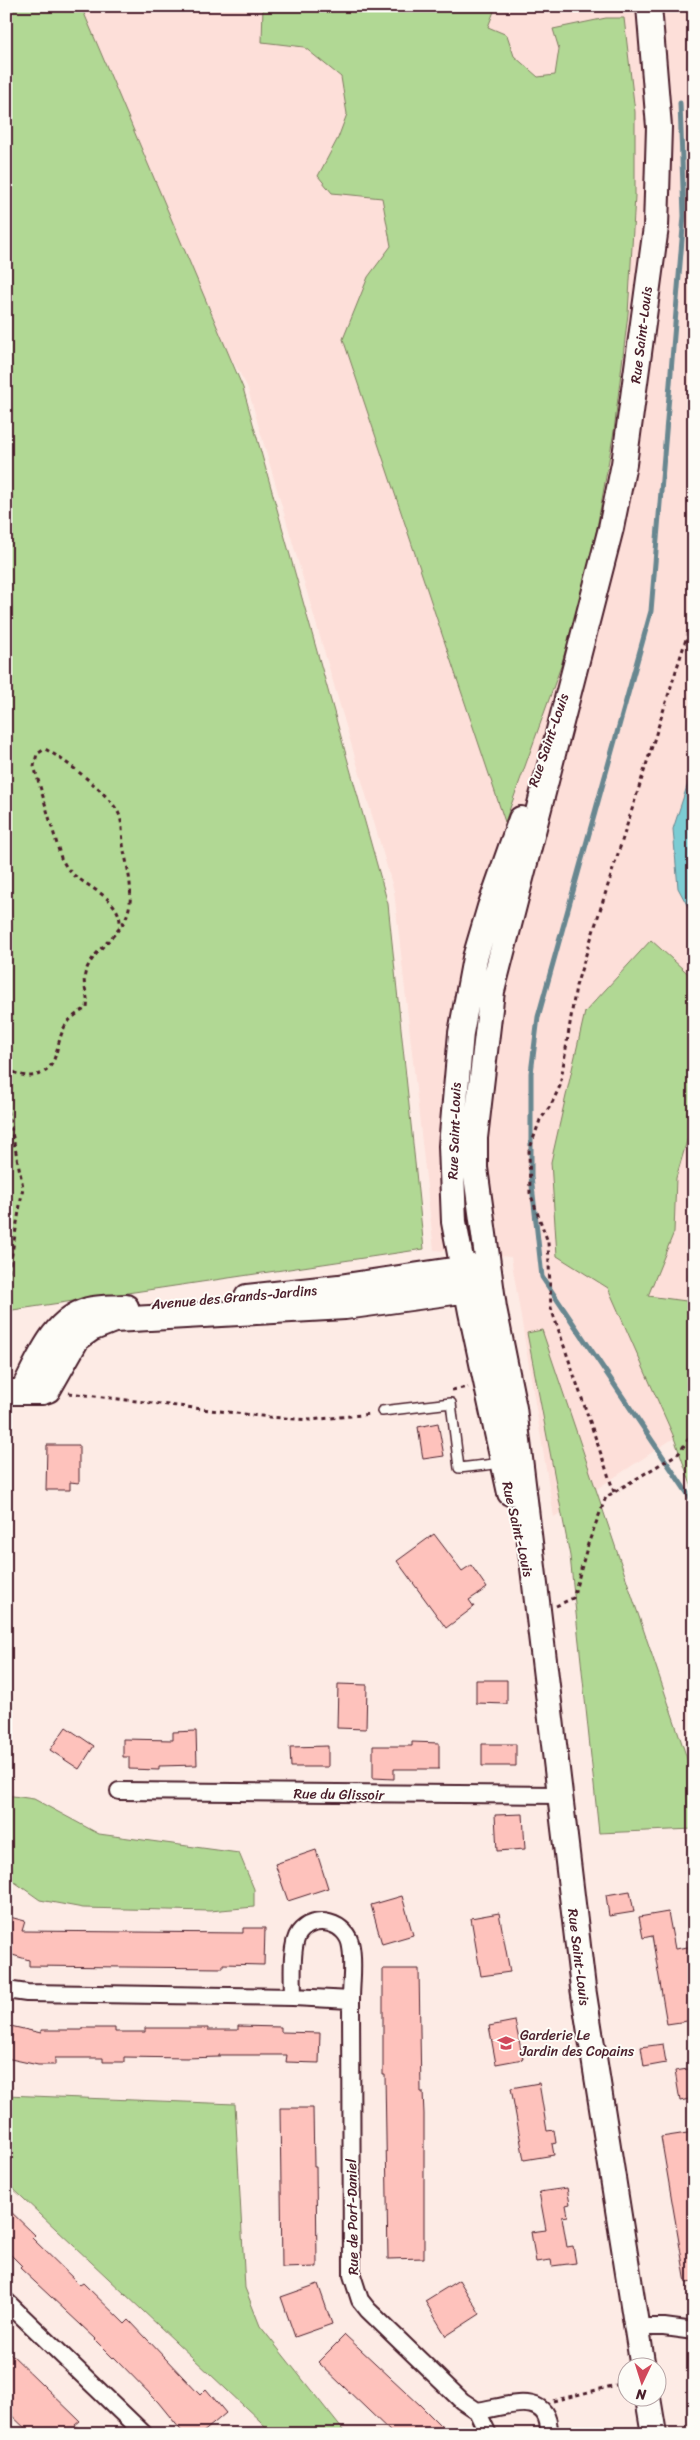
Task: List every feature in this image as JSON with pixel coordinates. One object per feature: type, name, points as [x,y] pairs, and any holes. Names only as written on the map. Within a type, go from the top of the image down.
[{"type":"main road","name":"Rue Saint-Louis","points":[[641,2358],[583,1988],[537,1615],[514,1408],[490,1276],[475,1168],[485,1040],[492,990],[611,528],[624,464],[656,226],[659,127],[649,6]]},
{"type":"main road","name":"Rue Saint-Louis","points":[[537,1615],[503,1462],[454,1222],[451,1146],[457,1067],[467,997],[475,958],[490,907],[577,657]]},
{"type":"main road","name":"Avenue des Grands-Jardins","points":[[14,1392],[57,1331],[70,1319],[90,1309],[490,1276]]},
{"type":"main road","points":[[650,2408],[654,2434]]},
{"type":"street","name":"Rue du Glissoir","points":[[119,1791],[560,1795]]},
{"type":"street","name":"Rue de Port-Daniel","points":[[293,1997],[294,1943],[299,1932],[311,1923],[322,1921],[341,1928],[346,1933],[351,1946],[352,2275],[355,2289],[360,2300],[368,2310],[462,2400],[477,2411],[488,2434]]},
{"type":"street","points":[[6,1990],[27,1994],[293,1997],[351,2000]]},
{"type":"street","points":[[6,2301],[144,2434]]},
{"type":"street","points":[[636,2327],[664,2327],[694,2331]]},
{"type":"street","points":[[477,2411],[518,2402],[536,2406],[544,2413],[548,2423],[549,2434]]},
{"type":"lane","points":[[382,1411],[451,1403],[459,1468],[503,1462]]},
{"type":"path","points":[[614,1492],[552,1308],[548,1242],[530,1193],[529,1151],[540,1120],[551,1105],[560,1086],[576,986],[694,614]]},
{"type":"path","points":[[6,1070],[28,1076],[44,1073],[55,1061],[64,1027],[78,1013],[87,1008],[89,1000],[84,984],[86,973],[120,926],[127,916],[131,890],[122,846],[123,827],[118,812],[84,777],[45,749],[37,754],[34,766],[61,858],[67,869],[111,903],[118,916],[120,926]]},
{"type":"path","points":[[6,1103],[23,1187],[6,1289]]},
{"type":"path","points":[[689,1275],[694,1284]]},
{"type":"path","points":[[445,1390],[472,1387]]},
{"type":"path","points":[[68,1393],[269,1417],[310,1420],[333,1419],[382,1411]]},
{"type":"path","points":[[537,1615],[573,1598],[588,1544],[606,1497],[679,1453],[694,1431]]},
{"type":"path","points":[[536,2406],[618,2385]]},
{"type":"shaded area","points":[[52,6],[694,6],[694,1307],[677,1436],[554,1517],[511,1257],[434,1250],[394,891],[247,386],[92,115]]},
{"type":"green space","points":[[6,6],[81,6],[243,388],[388,904],[424,1249],[6,1311]]},
{"type":"green space","points":[[263,6],[496,6],[488,27],[507,35],[514,56],[538,77],[555,75],[559,49],[553,29],[606,18],[624,18],[635,112],[635,196],[628,314],[614,431],[593,551],[561,666],[505,822],[343,339],[368,277],[391,246],[382,198],[332,193],[318,176],[338,138],[347,114],[341,77],[304,47],[262,42]]},
{"type":"green space","points":[[651,940],[694,979],[694,1117],[676,1178],[674,1232],[648,1296],[694,1302],[694,1493],[673,1435],[608,1288],[557,1256],[551,1162],[585,1012]]},
{"type":"green space","points":[[542,1330],[694,1779],[694,1829],[599,1833],[570,1556],[527,1333]]},
{"type":"green space","points":[[6,1795],[34,1799],[99,1834],[239,1853],[254,1889],[254,1907],[210,1911],[83,1908],[40,1900],[6,1876]]},
{"type":"green space","points":[[6,2095],[235,2104],[245,2288],[260,2326],[346,2434],[270,2434],[261,2422],[6,2182]]},
{"type":"water","points":[[694,765],[694,918],[678,888],[673,829]]},
{"type":"building","points":[[438,1423],[444,1456],[423,1459],[418,1427]]},
{"type":"building","points":[[47,1445],[79,1445],[79,1483],[70,1482],[70,1490],[46,1490]]},
{"type":"building","points":[[434,1534],[462,1571],[471,1565],[487,1588],[469,1600],[474,1607],[446,1628],[397,1561]]},
{"type":"building","points":[[476,1680],[507,1680],[507,1704],[476,1703]]},
{"type":"building","points":[[338,1684],[367,1685],[366,1729],[337,1728]]},
{"type":"building","points":[[66,1727],[94,1746],[79,1769],[50,1750]]},
{"type":"building","points":[[196,1731],[197,1765],[159,1766],[159,1770],[129,1769],[129,1757],[123,1757],[123,1739],[173,1740],[173,1732]]},
{"type":"building","points":[[412,1742],[439,1743],[439,1769],[394,1769],[394,1779],[373,1778],[373,1746],[412,1746]]},
{"type":"building","points":[[482,1744],[516,1744],[516,1766],[482,1766]]},
{"type":"building","points":[[328,1746],[328,1767],[291,1767],[290,1747]]},
{"type":"building","points":[[523,1814],[525,1849],[497,1851],[495,1815]]},
{"type":"building","points":[[316,1850],[328,1888],[288,1901],[275,1864]]},
{"type":"building","points":[[630,1891],[634,1912],[609,1916],[606,1895]]},
{"type":"building","points":[[402,1896],[413,1935],[382,1944],[371,1905]]},
{"type":"building","points":[[668,1912],[675,1949],[694,1946],[694,2020],[667,2024],[652,1936],[643,1938],[639,1917]]},
{"type":"building","points":[[499,1913],[510,1972],[481,1976],[471,1918]]},
{"type":"building","points":[[6,1916],[25,1921],[22,1931],[243,1933],[243,1928],[265,1928],[264,1965],[223,1964],[223,1968],[29,1966],[29,1960],[6,1953]]},
{"type":"building","points":[[383,1969],[419,1969],[421,2092],[423,2092],[424,2114],[424,2258],[388,2259],[385,2075],[383,2075]]},
{"type":"building","name":"Garderie Le Jardin des Copains","points":[[515,2021],[523,2059],[496,2064],[489,2026]]},
{"type":"building","points":[[6,2025],[41,2033],[41,2030],[82,2030],[82,2028],[115,2028],[115,2032],[145,2032],[145,2028],[238,2030],[238,2026],[281,2027],[281,2032],[320,2033],[319,2063],[286,2062],[287,2055],[219,2055],[219,2057],[186,2058],[124,2057],[124,2062],[103,2062],[103,2058],[55,2058],[55,2065],[38,2065],[6,2058]]},
{"type":"building","points":[[663,2044],[666,2063],[644,2067],[641,2047]]},
{"type":"building","points":[[694,2068],[694,2098],[680,2101],[675,2071]]},
{"type":"building","points":[[539,2083],[547,2131],[554,2130],[556,2143],[552,2144],[554,2155],[524,2160],[511,2088]]},
{"type":"building","points":[[280,2108],[313,2108],[314,2167],[316,2167],[317,2267],[282,2268]]},
{"type":"building","points":[[694,2132],[694,2158],[689,2158],[694,2189],[694,2282],[686,2283],[661,2137]]},
{"type":"building","points":[[567,2188],[570,2204],[566,2205],[568,2216],[562,2217],[567,2247],[573,2246],[576,2263],[552,2266],[551,2260],[536,2262],[531,2232],[546,2230],[539,2192]]},
{"type":"building","points":[[6,2207],[35,2235],[32,2238],[80,2285],[83,2283],[125,2324],[129,2320],[200,2395],[206,2389],[226,2413],[201,2434],[184,2434],[158,2402],[114,2357],[20,2268],[22,2266],[6,2250]]},
{"type":"building","points":[[459,2280],[480,2314],[446,2336],[425,2301]]},
{"type":"building","points":[[318,2284],[332,2324],[295,2337],[281,2297]]},
{"type":"building","points":[[345,2335],[442,2427],[435,2434],[393,2434],[318,2362]]},
{"type":"building","points":[[6,2349],[80,2421],[75,2425],[83,2434],[31,2434],[6,2410]]},
{"type":"waterway","points":[[680,103],[684,216],[651,611],[538,1017],[531,1073],[531,1176],[542,1277],[694,1503]]},
{"type":"place","name":"Garderie Le Jardin des Copains","points":[[506,2043]]}]
